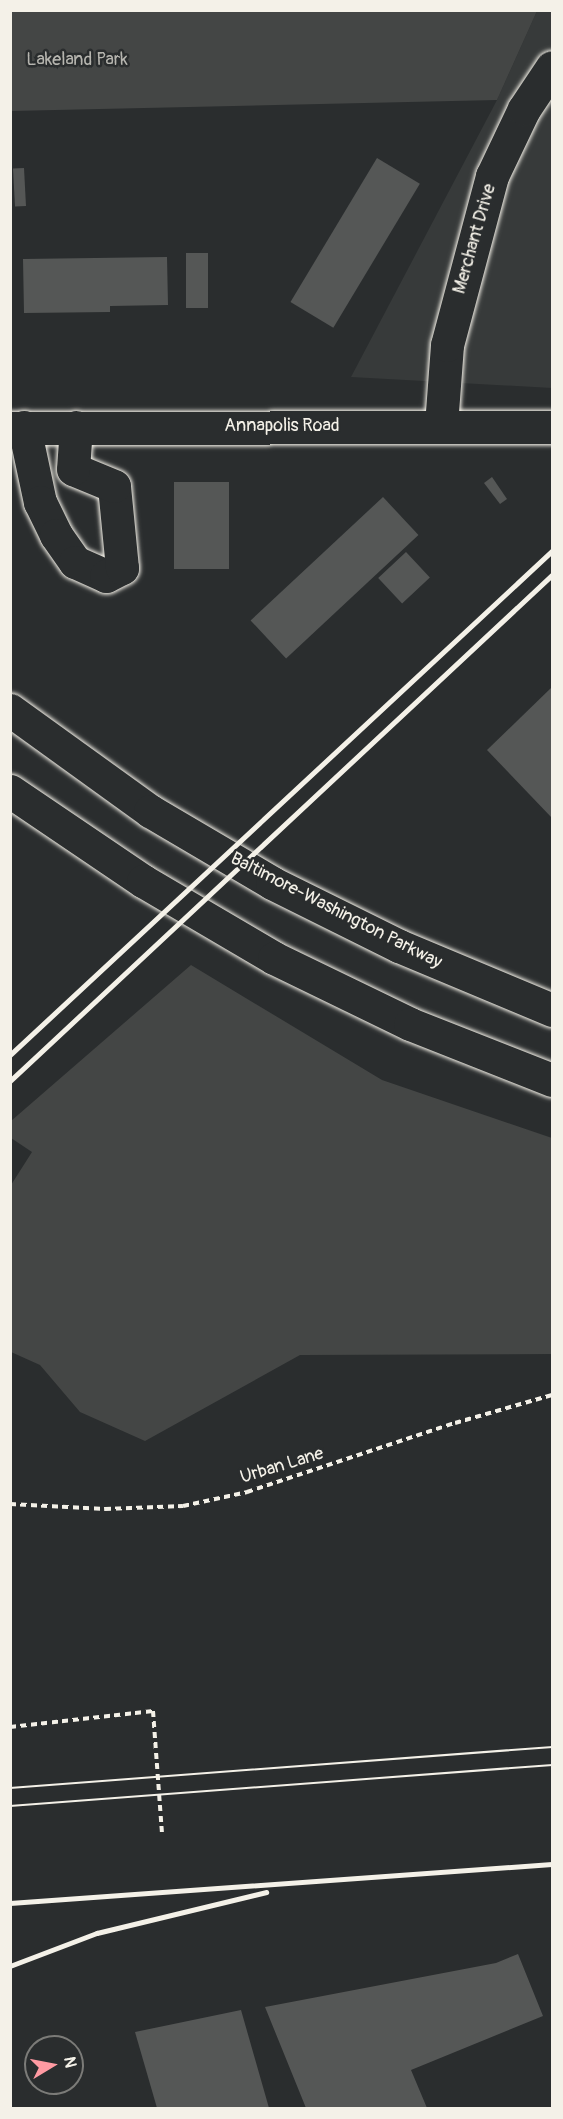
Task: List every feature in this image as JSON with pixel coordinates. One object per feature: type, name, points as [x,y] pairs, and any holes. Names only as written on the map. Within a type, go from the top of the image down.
[{"type":"main road","name":"Merchant Drive","points":[[441,425],[447,345],[492,176],[524,109],[552,67]]},
{"type":"main road","name":"Annapolis Road","points":[[17,428],[441,425],[552,427]]},
{"type":"main road","points":[[17,428],[40,502],[56,535],[75,562],[106,576],[122,568],[99,481],[73,469],[76,427]]},
{"type":"main road","name":"Baltimore-Washington Parkway","points":[[10,710],[150,811],[272,883],[399,946],[552,1010]]},
{"type":"main road","points":[[10,791],[143,881],[274,958],[410,1024],[552,1080]]},
{"type":"path","name":"Urban Lane","points":[[10,1504],[105,1509],[183,1506],[247,1492],[455,1423],[552,1395]]},
{"type":"path","points":[[10,1727],[153,1711],[162,1834]]},
{"type":"shaded area","points":[[537,11],[552,11],[552,388],[351,377],[497,100]]},
{"type":"green space","name":"Lakeland Park","points":[[10,11],[537,11],[497,100],[11,111]]},
{"type":"green space","points":[[191,965],[382,1080],[552,1138],[552,1354],[300,1355],[145,1441],[80,1412],[40,1365],[11,1352],[11,1185],[32,1152],[11,1138],[11,1121]]},
{"type":"building","points":[[377,158],[420,184],[333,328],[290,302]]},
{"type":"building","points":[[24,168],[26,206],[15,207],[13,169]]},
{"type":"building","points":[[186,253],[208,253],[208,308],[186,308]]},
{"type":"building","points":[[167,257],[168,305],[110,306],[110,312],[24,313],[23,259]]},
{"type":"building","points":[[492,477],[507,499],[500,504],[484,483]]},
{"type":"building","points":[[174,482],[229,482],[229,569],[174,569]]},
{"type":"building","points":[[383,497],[418,535],[286,658],[251,620]]},
{"type":"building","points":[[406,552],[430,578],[402,604],[378,578]]},
{"type":"building","points":[[552,687],[552,818],[487,750]]},
{"type":"building","points":[[518,1954],[543,2016],[411,2070],[427,2108],[306,2108],[265,2007],[496,1963]]},
{"type":"building","points":[[241,2010],[269,2108],[157,2108],[135,2032]]},
{"type":"tram line","points":[[10,1788],[552,1747]]},
{"type":"tram line","points":[[10,1806],[552,1765]]},
{"type":"railway","points":[[10,1055],[552,551]]},
{"type":"railway","points":[[10,1081],[552,575]]},
{"type":"railway","points":[[10,1903],[552,1864]]},
{"type":"railway","points":[[10,1966],[97,1933],[266,1892]]}]
